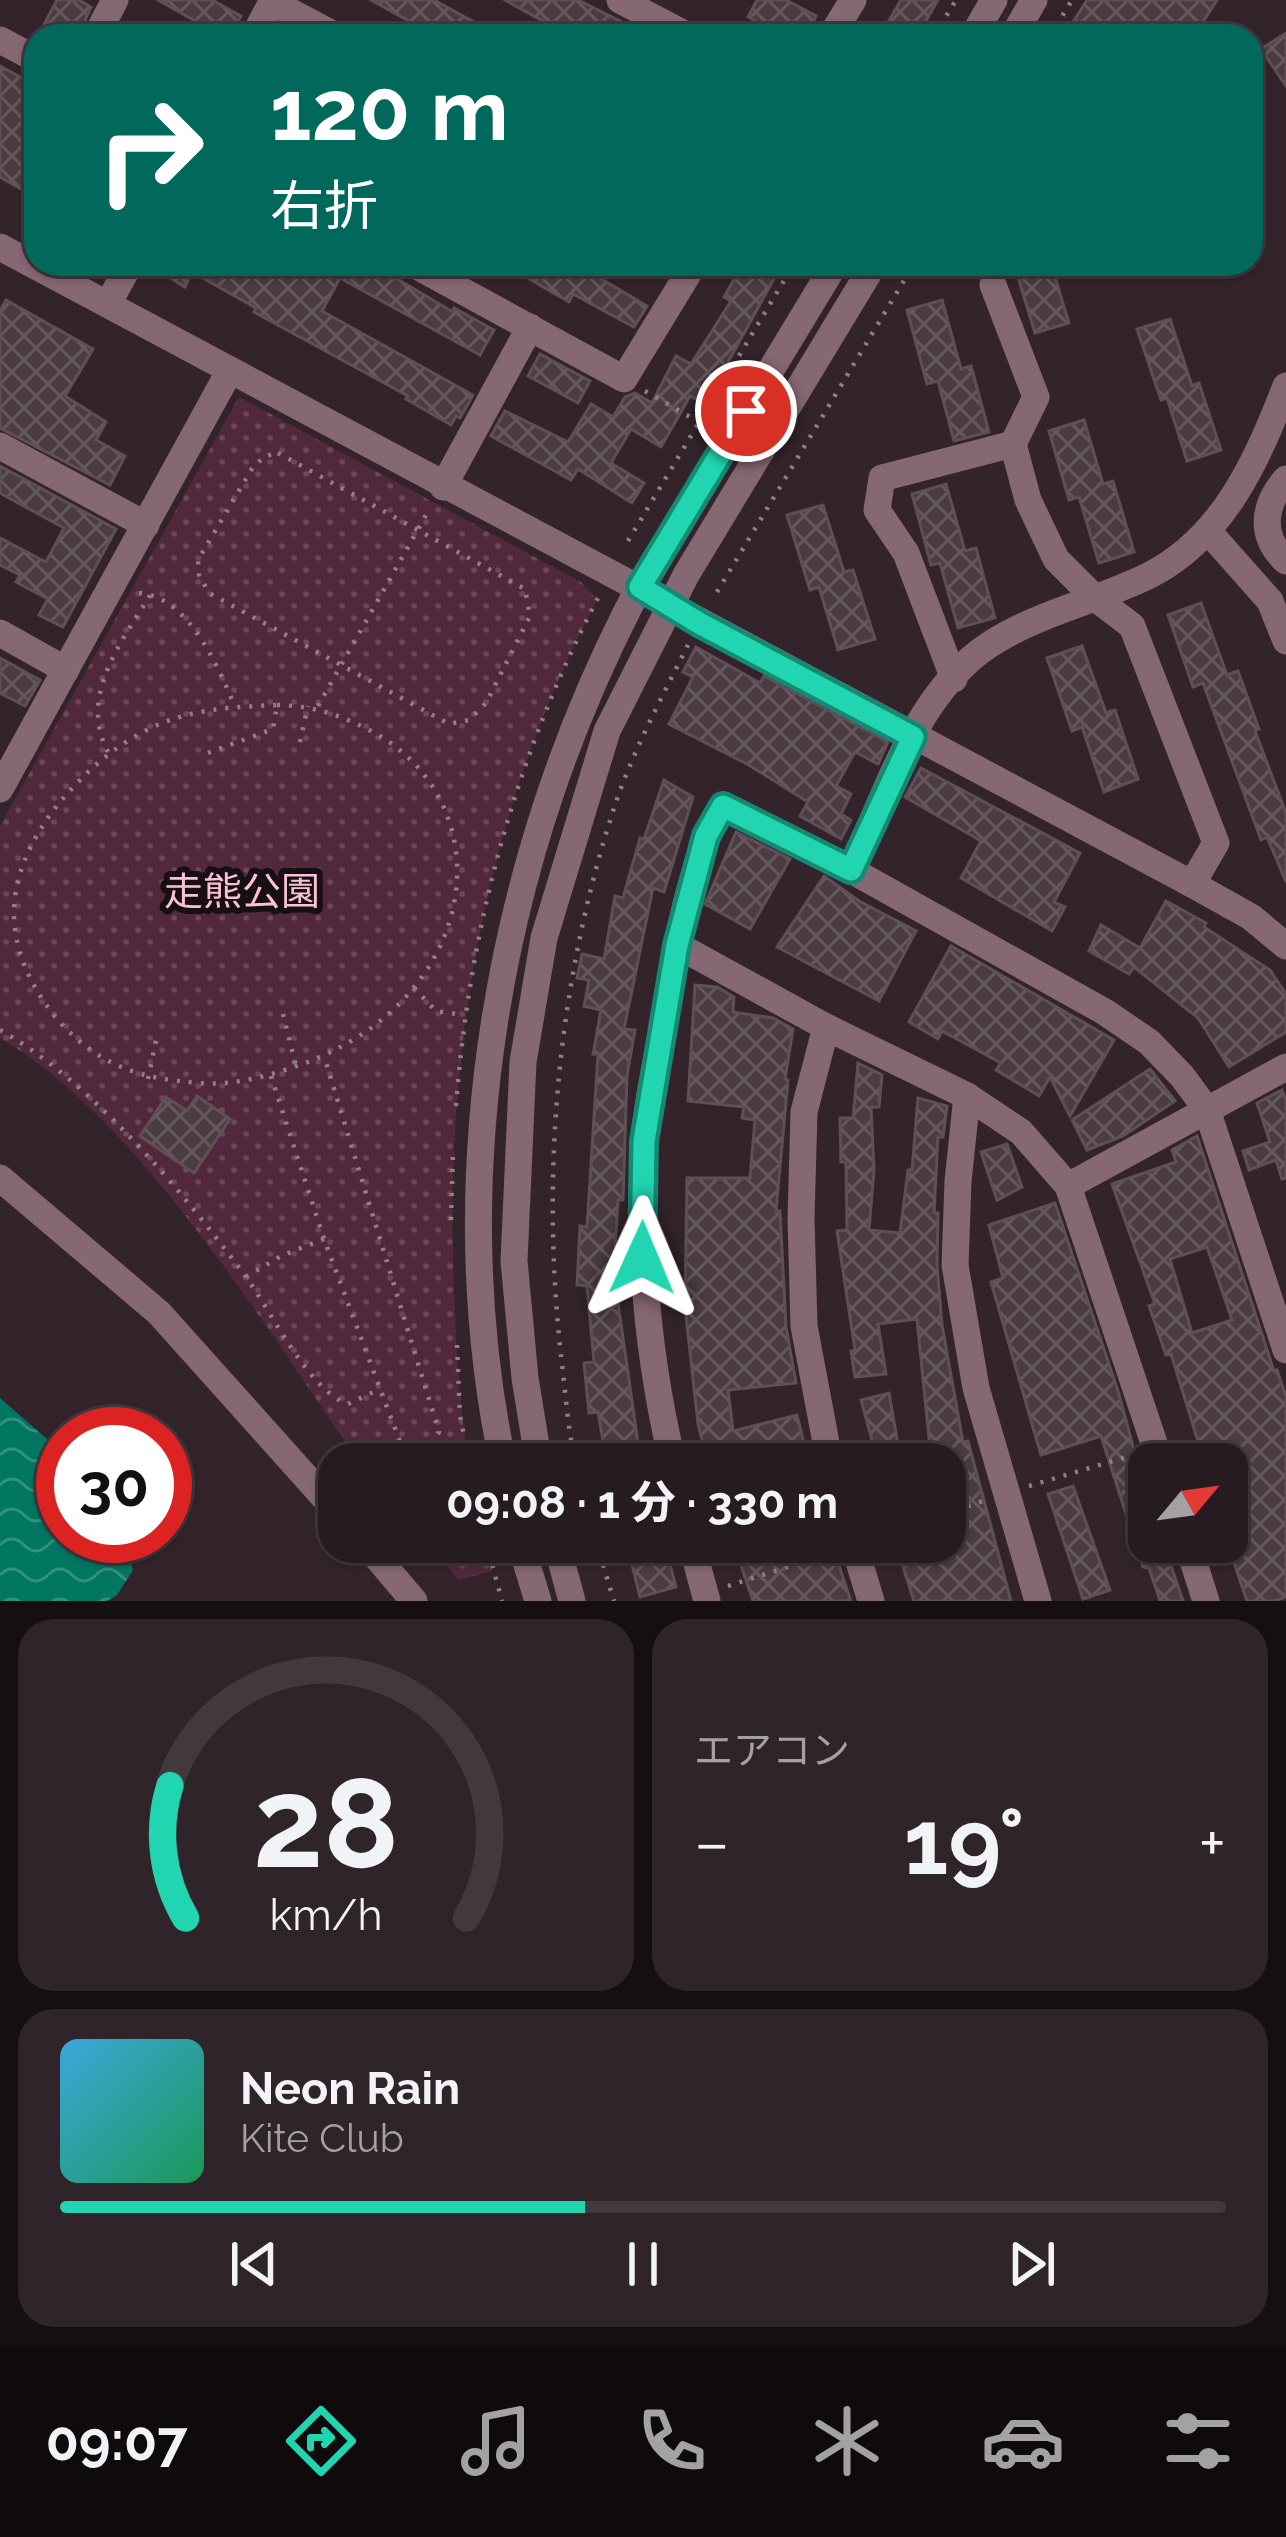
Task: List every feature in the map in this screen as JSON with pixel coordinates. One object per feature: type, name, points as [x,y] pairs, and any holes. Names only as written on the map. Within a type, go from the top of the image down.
[{"type":"street","points":[[620,0],[665,24]]},
{"type":"street","points":[[273,1],[314,24]]},
{"type":"street","points":[[52,276],[1192,884],[1251,917],[1286,946]]},
{"type":"street","points":[[115,291],[123,276]]},
{"type":"street","points":[[435,276],[624,379],[687,276]]},
{"type":"street","points":[[499,1443],[482,1280],[481,1139],[502,979],[532,846],[577,719],[640,587],[828,276]]},
{"type":"street","points":[[536,1443],[514,1261],[523,1062],[544,938],[607,731],[669,605],[867,276]]},
{"type":"street","points":[[993,285],[1036,397],[1013,444],[1028,500],[1056,559],[1132,626],[1216,843],[1192,884]]},
{"type":"street","points":[[443,487],[530,327]]},
{"type":"street","points":[[0,789],[229,372]]},
{"type":"street","points":[[851,870],[913,737],[953,679],[988,645],[1151,575],[1201,542],[1248,476],[1286,389]]},
{"type":"street","points":[[953,679],[906,553],[885,526],[877,497],[882,478],[1013,444]]},
{"type":"street","points":[[0,446],[146,525]]},
{"type":"street","points":[[1286,479],[1266,513],[1267,533],[1286,561]]},
{"type":"street","points":[[1208,531],[1278,595],[1286,641]]},
{"type":"street","points":[[0,633],[66,670]]},
{"type":"street","points":[[668,1443],[653,1380],[642,1258],[644,1141],[677,945],[706,836],[723,806],[851,870],[1105,1012],[1149,1042],[1207,1110],[1286,1350]]},
{"type":"street","points":[[677,945],[826,1027],[967,1096],[1021,1132],[1068,1186],[1154,1443]]},
{"type":"street","points":[[826,1027],[804,1112],[801,1219],[804,1326],[826,1443]]},
{"type":"street","points":[[1068,1186],[1286,1067]]},
{"type":"street","points":[[967,1096],[955,1265],[976,1388],[1038,1601]]},
{"type":"street","points":[[0,1178],[159,1313],[318,1491]]},
{"type":"street","points":[[382,1563],[414,1601]]},
{"type":"street","points":[[526,1563],[538,1601]]},
{"type":"street","points":[[562,1563],[572,1601]]},
{"type":"street","points":[[697,1563],[706,1597]]},
{"type":"street","points":[[859,1563],[871,1601]]},
{"type":"street","points":[[1193,1563],[1206,1601]]},
{"type":"path","points":[[628,541],[787,276]]},
{"type":"path","points":[[717,592],[907,276]]},
{"type":"path","points":[[624,379],[697,421]]},
{"type":"path","points":[[278,452],[417,528],[525,589],[530,616],[486,703],[469,720],[449,724],[208,593],[199,575],[198,560],[253,467],[278,452]]},
{"type":"path","points":[[318,706],[443,487]]},
{"type":"path","points":[[109,592],[152,594],[184,618],[210,648],[235,706]]},
{"type":"path","points":[[109,754],[98,733],[105,670],[152,594]]},
{"type":"path","points":[[573,1443],[554,1294],[554,1164],[562,1046],[586,920],[616,801],[690,642]]},
{"type":"path","points":[[208,753],[273,729],[277,705]]},
{"type":"path","points":[[277,705],[318,706],[394,744],[416,762],[438,792],[451,821],[457,872],[439,949],[414,988],[385,1018],[324,1056],[271,1076],[207,1084],[148,1079],[115,1067],[73,1037],[26,979],[15,953],[11,898],[28,847],[72,788],[109,754],[146,730],[184,715],[277,705]]},
{"type":"path","points":[[300,742],[308,706]]},
{"type":"path","points":[[414,988],[436,1011],[463,1015]]},
{"type":"path","points":[[283,1014],[296,1066]]},
{"type":"path","points":[[0,1030],[79,1087],[169,1183],[246,1277],[302,1361],[335,1400],[348,1404],[378,1390]]},
{"type":"path","points":[[148,1079],[158,1035]]},
{"type":"path","points":[[324,1056],[439,1432],[432,1443]]},
{"type":"path","points":[[271,1076],[324,1239],[400,1443]]},
{"type":"path","points":[[246,1277],[280,1256],[324,1239]]},
{"type":"path","points":[[966,1507],[1128,1463]]},
{"type":"path","points":[[492,1563],[502,1601]]},
{"type":"path","points":[[602,1563],[614,1601]]},
{"type":"path","points":[[706,1597],[800,1563]]},
{"type":"green space","name":"走熊公園","points":[[239,397],[581,582],[597,600],[558,681],[499,849],[465,1024],[453,1202],[454,1291],[467,1443],[347,1443],[243,1292],[151,1174],[103,1120],[52,1074],[0,1038],[0,826]]},
{"type":"green space","points":[[444,1563],[490,1563],[492,1571],[459,1580]]},
{"type":"water","points":[[0,1398],[36,1429],[36,1563],[131,1563],[133,1570],[117,1595],[107,1601],[0,1601]]},
{"type":"building","points":[[57,0],[79,0],[91,7],[83,24],[44,24]]},
{"type":"building","points":[[158,0],[212,0],[241,16],[237,24],[201,24]]},
{"type":"building","points":[[371,0],[434,0],[477,24],[414,24]]},
{"type":"building","points":[[505,0],[578,0],[626,24],[548,24]]},
{"type":"building","points":[[757,0],[786,0],[816,16],[812,24],[761,24],[748,17]]},
{"type":"building","points":[[901,0],[938,0],[924,24],[887,24]]},
{"type":"building","points":[[1087,0],[1217,0],[1202,24],[1072,24]]},
{"type":"building","points":[[1286,33],[1286,86],[1263,52]]},
{"type":"building","points":[[0,66],[24,79],[24,191],[0,177]]},
{"type":"building","points":[[167,276],[190,276],[185,287]]},
{"type":"building","points":[[199,276],[392,276],[494,330],[480,355],[340,278],[322,311],[473,395],[451,425],[406,399],[408,396],[254,312],[256,308]]},
{"type":"building","points":[[596,276],[647,306],[634,327],[573,294],[569,302],[526,277]]},
{"type":"building","points":[[736,276],[775,276],[705,404],[690,396],[661,447],[631,429],[611,463],[644,483],[632,503],[578,469],[571,480],[491,436],[505,411],[568,442],[591,404],[613,417],[625,397],[635,393],[652,403],[676,356],[691,364],[731,301],[724,297]]},
{"type":"building","points":[[1018,276],[1055,276],[1069,323],[1035,333]]},
{"type":"building","points":[[6,300],[93,349],[65,396],[106,422],[96,440],[125,456],[110,485],[0,428],[0,311]]},
{"type":"building","points":[[942,300],[961,369],[971,366],[989,432],[954,441],[938,381],[927,384],[907,310]]},
{"type":"building","points":[[1170,319],[1192,386],[1199,383],[1221,450],[1187,461],[1167,398],[1161,400],[1137,329]]},
{"type":"building","points":[[540,354],[590,381],[578,403],[528,376]]},
{"type":"building","points":[[1084,420],[1103,484],[1113,481],[1134,552],[1099,563],[1079,497],[1069,500],[1049,431]]},
{"type":"building","points":[[0,466],[116,529],[63,627],[39,615],[48,599],[16,582],[20,575],[0,565],[0,538],[46,562],[64,528],[0,493]]},
{"type":"building","points":[[946,484],[965,551],[976,548],[995,618],[958,628],[940,563],[931,565],[912,494]]},
{"type":"building","points":[[823,505],[844,572],[853,570],[875,639],[838,650],[819,587],[810,590],[787,515]]},
{"type":"building","points":[[1201,603],[1227,675],[1238,671],[1286,813],[1286,882],[1267,837],[1261,840],[1203,683],[1193,687],[1168,615]]},
{"type":"building","points":[[1082,646],[1106,713],[1115,710],[1138,779],[1104,792],[1082,727],[1072,731],[1047,658]]},
{"type":"building","points":[[696,647],[760,683],[764,676],[888,742],[878,764],[855,752],[836,786],[851,794],[841,814],[851,820],[841,839],[800,816],[808,802],[669,724],[693,677],[683,672]]},
{"type":"building","points":[[0,658],[40,680],[25,706],[0,693]]},
{"type":"building","points":[[921,768],[1080,853],[1054,902],[1065,907],[1052,931],[961,878],[981,841],[905,797]]},
{"type":"building","points":[[664,780],[693,797],[664,892],[653,888],[624,1029],[635,1030],[627,1075],[623,1200],[618,1200],[612,1304],[618,1303],[638,1443],[603,1443],[598,1412],[589,1413],[584,1363],[594,1362],[587,1286],[577,1285],[580,1226],[587,1227],[598,1054],[593,1054],[601,1010],[584,1006],[589,980],[577,978],[582,954],[604,959],[615,896],[623,898],[640,838],[644,839]]},
{"type":"building","points":[[736,832],[790,859],[750,929],[705,904]]},
{"type":"building","points":[[824,876],[916,931],[879,1001],[777,947]]},
{"type":"building","points":[[1166,901],[1206,923],[1204,927],[1270,970],[1286,994],[1286,1032],[1229,1067],[1198,1018],[1134,967],[1129,974],[1089,951],[1101,925],[1140,948]]},
{"type":"building","points":[[951,946],[1114,1040],[1070,1116],[1050,1077],[1039,1096],[996,1070],[1001,1063],[942,1031],[938,1039],[909,1022]]},
{"type":"building","points":[[695,985],[717,987],[734,997],[733,1012],[773,1018],[793,1029],[776,1211],[780,1211],[786,1327],[796,1383],[728,1390],[733,1431],[797,1415],[804,1443],[703,1443],[685,1307],[687,1178],[750,1178],[755,1120],[742,1118],[744,1107],[688,1101]]},
{"type":"building","points":[[858,1063],[882,1075],[879,1107],[871,1107],[874,1170],[869,1230],[900,1233],[918,1098],[947,1106],[943,1137],[938,1137],[934,1213],[938,1213],[942,1325],[963,1442],[968,1441],[1011,1601],[914,1601],[902,1563],[966,1563],[966,1443],[929,1443],[917,1319],[878,1324],[886,1374],[855,1377],[837,1231],[847,1230],[840,1118],[853,1118]]},
{"type":"building","points":[[1150,1069],[1175,1101],[1123,1136],[1087,1150],[1072,1120]]},
{"type":"building","points":[[1282,1090],[1286,1178],[1282,1179],[1276,1160],[1249,1170],[1243,1151],[1270,1142],[1257,1103]]},
{"type":"building","points":[[197,1096],[230,1119],[194,1173],[140,1136],[166,1097],[187,1111]]},
{"type":"building","points":[[1197,1136],[1286,1397],[1286,1597],[1274,1601],[1247,1601],[1234,1563],[1248,1563],[1248,1443],[1199,1443],[1112,1184],[1176,1162],[1172,1150]],"holes":[[[1207,1247],[1232,1320],[1192,1333],[1170,1259]]]},
{"type":"building","points":[[1007,1144],[1022,1187],[997,1200],[981,1152]]},
{"type":"building","points":[[1055,1203],[1132,1443],[1128,1443],[1128,1520],[1101,1436],[1041,1455],[991,1282],[1003,1278],[989,1225]]},
{"type":"building","points":[[889,1393],[898,1443],[873,1443],[861,1400]]},
{"type":"building","points":[[1073,1486],[1110,1590],[1083,1599],[1048,1494]]},
{"type":"building","points":[[632,1563],[670,1563],[676,1587],[640,1597]]},
{"type":"building","points":[[740,1563],[838,1563],[851,1601],[753,1601]]},
{"type":"building","points":[[1142,1563],[1170,1563],[1183,1601],[1160,1601],[1149,1568]]},
{"type":"route","points":[[642,1258],[644,1141],[677,945],[706,836],[723,806],[851,870],[913,737],[640,587],[746,411]]}]
